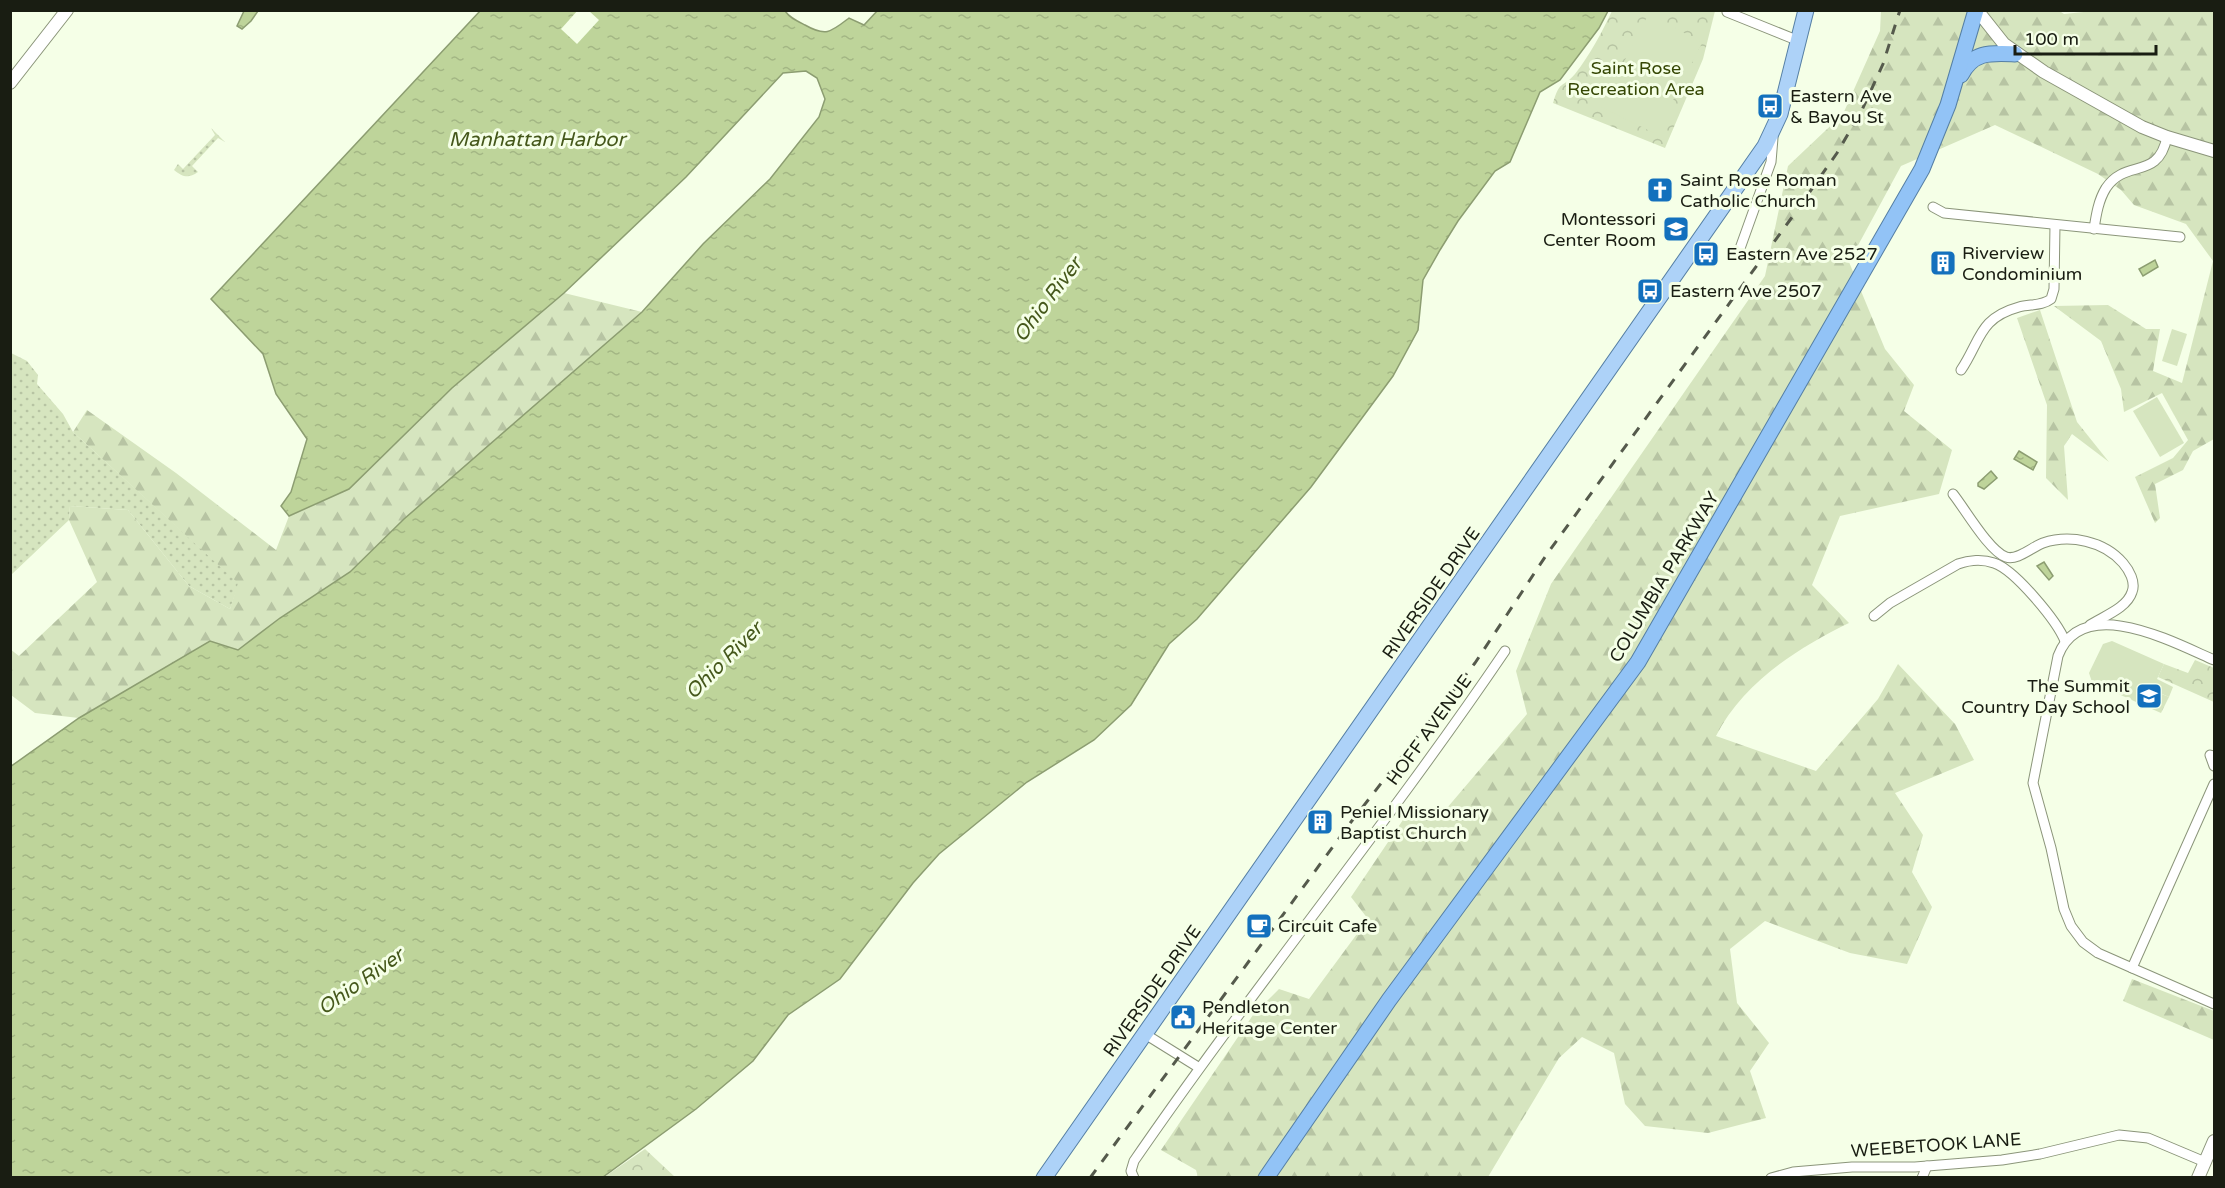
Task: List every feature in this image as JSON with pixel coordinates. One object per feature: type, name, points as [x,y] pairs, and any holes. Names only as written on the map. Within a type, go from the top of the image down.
[{"type":"highway","name":"COLUMBIA PARKWAY","points":[[1266,1178],[1389,1000],[1657,633],[1922,169],[1952,94],[1977,10]]},
{"type":"highway","points":[[1952,94],[1965,67],[1974,57],[1984,54],[2014,54]]},
{"type":"main road","name":"RIVERSIDE DRIVE","points":[[1044,1178],[1565,435],[1774,130],[1806,10]]},
{"type":"street","points":[[10,83],[67,10]]},
{"type":"street","points":[[1977,10],[1992,32],[2014,54],[2142,127],[2214,151]]},
{"type":"street","points":[[1727,12],[1799,41]]},
{"type":"street","points":[[1738,254],[1771,162],[1774,130]]},
{"type":"street","points":[[2094,230],[2096,212],[2106,188],[2119,176],[2156,162],[2165,149],[2167,137]]},
{"type":"street","points":[[1933,207],[1944,213],[2180,237]]},
{"type":"street","points":[[1961,370],[1983,327],[1990,320],[2020,307],[2051,299],[2054,290],[2055,225]]},
{"type":"street","points":[[1953,494],[1996,550],[2007,558],[2016,557],[2043,543],[2072,539],[2095,544],[2120,559],[2132,577],[2132,593],[2123,605],[2066,641],[2058,656],[2032,780],[2034,797],[2051,848],[2064,909],[2083,942],[2098,953],[2214,1004]]},
{"type":"street","points":[[1874,616],[1890,603],[1947,570],[1967,561],[1986,561],[2001,566],[2008,572],[2054,619],[2066,641]]},
{"type":"street","points":[[2088,626],[2115,625],[2138,629],[2214,660]]},
{"type":"street","name":"HOFF AVENUE","points":[[1134,1178],[1131,1171],[1134,1161],[1198,1067],[1453,727],[1504,651]]},
{"type":"street","points":[[2214,756],[2211,755],[2214,766]]},
{"type":"street","points":[[2132,968],[2214,784]]},
{"type":"street","points":[[1145,1034],[1198,1067]]},
{"type":"street","name":"WEEBETOOK LANE","points":[[1771,1178],[1793,1172],[1852,1167],[1927,1166],[2030,1156],[2119,1135],[2148,1138],[2205,1162]]},
{"type":"street","points":[[2199,1178],[2214,1141]]},
{"type":"street","points":[[1922,1178],[1927,1166]]},
{"type":"green space","points":[[2058,10],[2064,14],[2103,10],[2214,11],[2214,439],[2193,451],[2183,470],[2155,484],[2160,518],[2155,523],[2135,477],[2173,458],[2188,440],[2162,393],[2124,412],[2121,389],[2101,341],[2054,306],[2108,305],[2146,329],[2160,329],[2153,371],[2182,383],[2213,261],[2186,224],[2134,205],[2121,190],[2098,174],[1995,125],[1901,166],[1849,262],[1885,349],[1914,385],[1904,411],[1952,450],[1939,494],[1840,516],[1812,585],[1849,623],[1810,644],[1773,669],[1741,700],[1727,717],[1716,736],[1816,771],[1878,699],[1898,664],[1955,724],[1974,760],[1895,793],[1923,835],[1912,872],[1932,907],[1907,964],[1850,953],[1765,921],[1730,949],[1737,1003],[1769,1043],[1750,1071],[1766,1118],[1708,1133],[1645,1126],[1625,1104],[1614,1053],[1582,1037],[1559,1058],[1488,1177],[1198,1177],[1196,1170],[1161,1150],[1253,1015],[1279,989],[1309,999],[1368,919],[1351,897],[1413,805],[1441,815],[1527,714],[1516,671],[1551,584],[1765,276],[1788,166],[1843,114],[1880,31],[1881,11]]},
{"type":"green space","name":"Saint Rose Recreation Area","points":[[1612,11],[1715,11],[1703,59],[1665,148],[1553,103],[1560,87],[1571,79],[1586,59]]},
{"type":"green space","points":[[1649,13],[1702,43],[1656,134],[1601,107]]},
{"type":"green space","points":[[211,128],[225,142],[218,138],[192,166],[198,172],[191,176],[174,170],[178,164],[183,169],[215,135]]},
{"type":"green space","points":[[564,293],[642,312],[404,519],[350,572],[280,618],[238,650],[210,641],[79,718],[35,713],[11,695],[10,649],[19,656],[97,582],[69,520],[70,506],[128,510],[189,586],[230,609],[238,583],[73,432],[87,410],[176,473],[276,550],[289,516],[349,489],[452,388]]},
{"type":"green space","points":[[2040,310],[2077,422],[2109,462],[2072,434],[2064,446],[2068,500],[2046,478],[2047,405],[2017,318]]},
{"type":"green space","points":[[2172,329],[2187,334],[2177,366],[2162,361]]},
{"type":"green space","points":[[11,353],[27,361],[38,375],[37,384],[63,414],[73,432],[239,583],[230,609],[189,586],[128,510],[70,506],[69,520],[11,575]]},
{"type":"green space","points":[[2157,397],[2184,443],[2160,457],[2133,411]]},
{"type":"green space","points":[[2112,641],[2164,664],[2157,679],[2173,687],[2169,697],[2153,690],[2145,706],[2092,682],[2089,673],[2103,644]]},
{"type":"green space","points":[[2195,660],[2214,668],[2214,702],[2158,677],[2164,664],[2188,673]]},
{"type":"green space","points":[[2152,690],[2169,697],[2161,713],[2145,706]]},
{"type":"green space","points":[[2132,979],[2214,1011],[2214,1040],[2123,1001]]},
{"type":"green space","points":[[645,1149],[675,1177],[603,1178]]},
{"type":"water","points":[[878,10],[1608,11],[1599,28],[1560,80],[1540,92],[1510,162],[1495,171],[1440,250],[1423,280],[1418,330],[1393,376],[1311,487],[1197,619],[1169,644],[1131,705],[1094,740],[1027,782],[939,854],[913,883],[840,979],[788,1015],[753,1061],[696,1109],[603,1177],[11,1177],[10,767],[79,718],[210,641],[238,650],[280,618],[350,572],[404,519],[642,312],[703,244],[770,179],[819,117],[825,99],[817,78],[806,71],[783,73],[686,177],[564,293],[452,388],[349,489],[289,516],[281,506],[291,492],[307,439],[276,394],[263,354],[211,299],[480,11],[785,11],[796,21],[823,32],[833,30],[849,18],[864,25]]},
{"type":"water","points":[[244,11],[258,11],[242,29],[237,26]]},
{"type":"water","points":[[2155,260],[2158,267],[2143,276],[2139,269]]},
{"type":"water","points":[[2019,451],[2037,462],[2033,470],[2014,459]]},
{"type":"water","points":[[1991,471],[1997,478],[1984,489],[1978,486],[1978,483]]},
{"type":"water","points":[[2044,562],[2053,576],[2049,580],[2037,566]]},
{"type":"pier","points":[[578,10],[589,11],[599,20],[577,44],[561,29]]},
{"type":"railway","points":[[1090,1178],[1351,822],[1475,663],[1547,554],[1837,153],[1862,110],[1883,64],[1900,10]]},
{"type":"place","name":"Eastern Ave & Bayou St","points":[[1770,106]]},
{"type":"place","name":"Saint Rose Roman Catholic Church","points":[[1660,190]]},
{"type":"place","name":"Montessori Center Room","points":[[1676,229]]},
{"type":"place","name":"Eastern Ave 2527","points":[[1706,254]]},
{"type":"place","name":"Riverview Condominium","points":[[1943,263]]},
{"type":"place","name":"Eastern Ave 2507","points":[[1650,291]]},
{"type":"place","name":"The Summit Country Day School","points":[[2149,696]]},
{"type":"place","name":"Peniel Missionary Baptist Church","points":[[1320,822]]},
{"type":"place","name":"Circuit Cafe","points":[[1259,926]]},
{"type":"place","name":"Pendleton Heritage Center","points":[[1183,1017]]},
{"type":"water label","name":"Manhattan Harbor","points":[[537,140]]},
{"type":"water label","name":"Ohio River","points":[[1048,300]]},
{"type":"water label","name":"Ohio River","points":[[724,661]]},
{"type":"water label","name":"Ohio River","points":[[361,982]]}]
